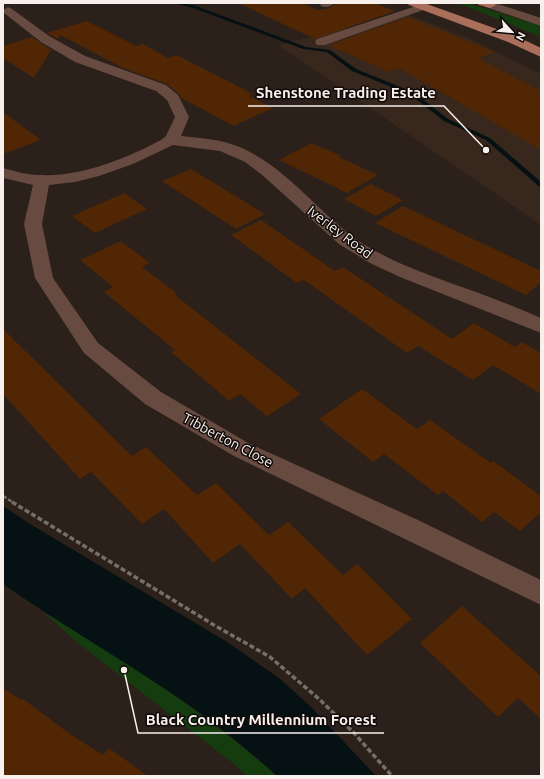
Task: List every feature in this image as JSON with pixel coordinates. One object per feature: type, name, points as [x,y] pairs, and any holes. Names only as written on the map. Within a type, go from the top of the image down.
[{"type":"main road","points":[[440,3],[541,41]]},
{"type":"main road","points":[[418,5],[512,39],[541,53]]},
{"type":"street","points":[[490,4],[541,22]]},
{"type":"street","points":[[321,42],[418,5]]},
{"type":"street","points":[[3,173],[16,178],[42,181],[67,179],[105,168],[131,159],[170,140],[182,117],[173,98],[161,88],[80,59],[45,39],[9,9]]},
{"type":"street","name":"Iverley Road","points":[[170,140],[208,143],[233,151],[261,166],[328,226],[361,251],[403,273],[485,302],[541,326]]},
{"type":"street","name":"Tibberton Close","points":[[42,181],[33,224],[44,278],[91,348],[153,398],[242,450],[541,592]]},
{"type":"path","points":[[3,496],[214,625],[270,657],[319,699],[354,733],[392,776]]},
{"type":"shaded area","points":[[406,14],[466,37],[541,74],[541,225],[278,45]]},
{"type":"shaded area","points":[[3,506],[30,524],[227,642],[279,678],[311,707],[376,776],[277,776],[227,734],[187,704],[3,584]]},
{"type":"green space","points":[[455,3],[468,3],[541,26],[541,37],[471,8]]},
{"type":"green space","points":[[43,612],[104,648],[194,709],[277,776],[247,776],[234,764],[78,643]]},
{"type":"building","points":[[238,3],[302,3],[317,10],[330,8],[337,3],[374,3],[395,11],[315,39]]},
{"type":"building","points":[[408,17],[495,52],[478,58],[541,91],[541,150],[399,68],[388,72],[329,45]]},
{"type":"building","points":[[87,21],[136,46],[143,44],[168,58],[177,55],[253,94],[249,96],[273,108],[234,126],[181,98],[179,94],[167,84],[123,68],[60,35],[58,39],[47,33]]},
{"type":"building","points":[[32,37],[51,50],[34,78],[3,58],[3,46]]},
{"type":"building","points":[[3,112],[41,140],[3,154]]},
{"type":"building","points":[[312,143],[378,175],[347,193],[279,160]]},
{"type":"building","points":[[191,169],[265,214],[236,229],[162,181]]},
{"type":"building","points":[[371,184],[403,200],[376,216],[344,199]]},
{"type":"building","points":[[124,193],[147,209],[95,233],[72,216]]},
{"type":"building","points":[[403,206],[541,271],[541,282],[526,295],[375,223]]},
{"type":"building","points":[[261,220],[335,271],[343,267],[452,339],[474,323],[515,347],[522,342],[541,353],[541,394],[493,365],[473,380],[418,346],[407,353],[304,280],[297,283],[231,235]]},
{"type":"building","points":[[121,241],[150,263],[142,267],[178,294],[175,295],[301,394],[267,416],[240,394],[229,401],[171,352],[175,350],[104,292],[113,287],[80,260]]},
{"type":"building","points":[[3,329],[132,456],[146,447],[197,495],[216,483],[269,535],[288,522],[343,575],[357,564],[412,619],[367,655],[305,588],[292,599],[240,544],[213,563],[164,509],[142,524],[91,472],[80,479],[3,394]]},
{"type":"building","points":[[362,389],[417,429],[430,420],[491,463],[493,461],[541,496],[541,512],[520,531],[494,512],[482,522],[443,491],[438,495],[384,454],[373,462],[319,419]]},
{"type":"building","points":[[462,606],[541,676],[541,719],[518,698],[498,717],[420,643]]},
{"type":"building","points":[[3,688],[21,700],[22,698],[70,734],[103,755],[109,748],[148,776],[3,776]]},
{"type":"waterway","points":[[175,3],[194,7],[305,48],[328,51],[354,70],[413,94],[446,120],[488,139],[541,186]]},
{"type":"place","name":"Shenstone Trading Estate","points":[[486,150]]},
{"type":"place","name":"Black Country Millennium Forest","points":[[124,670]]}]
